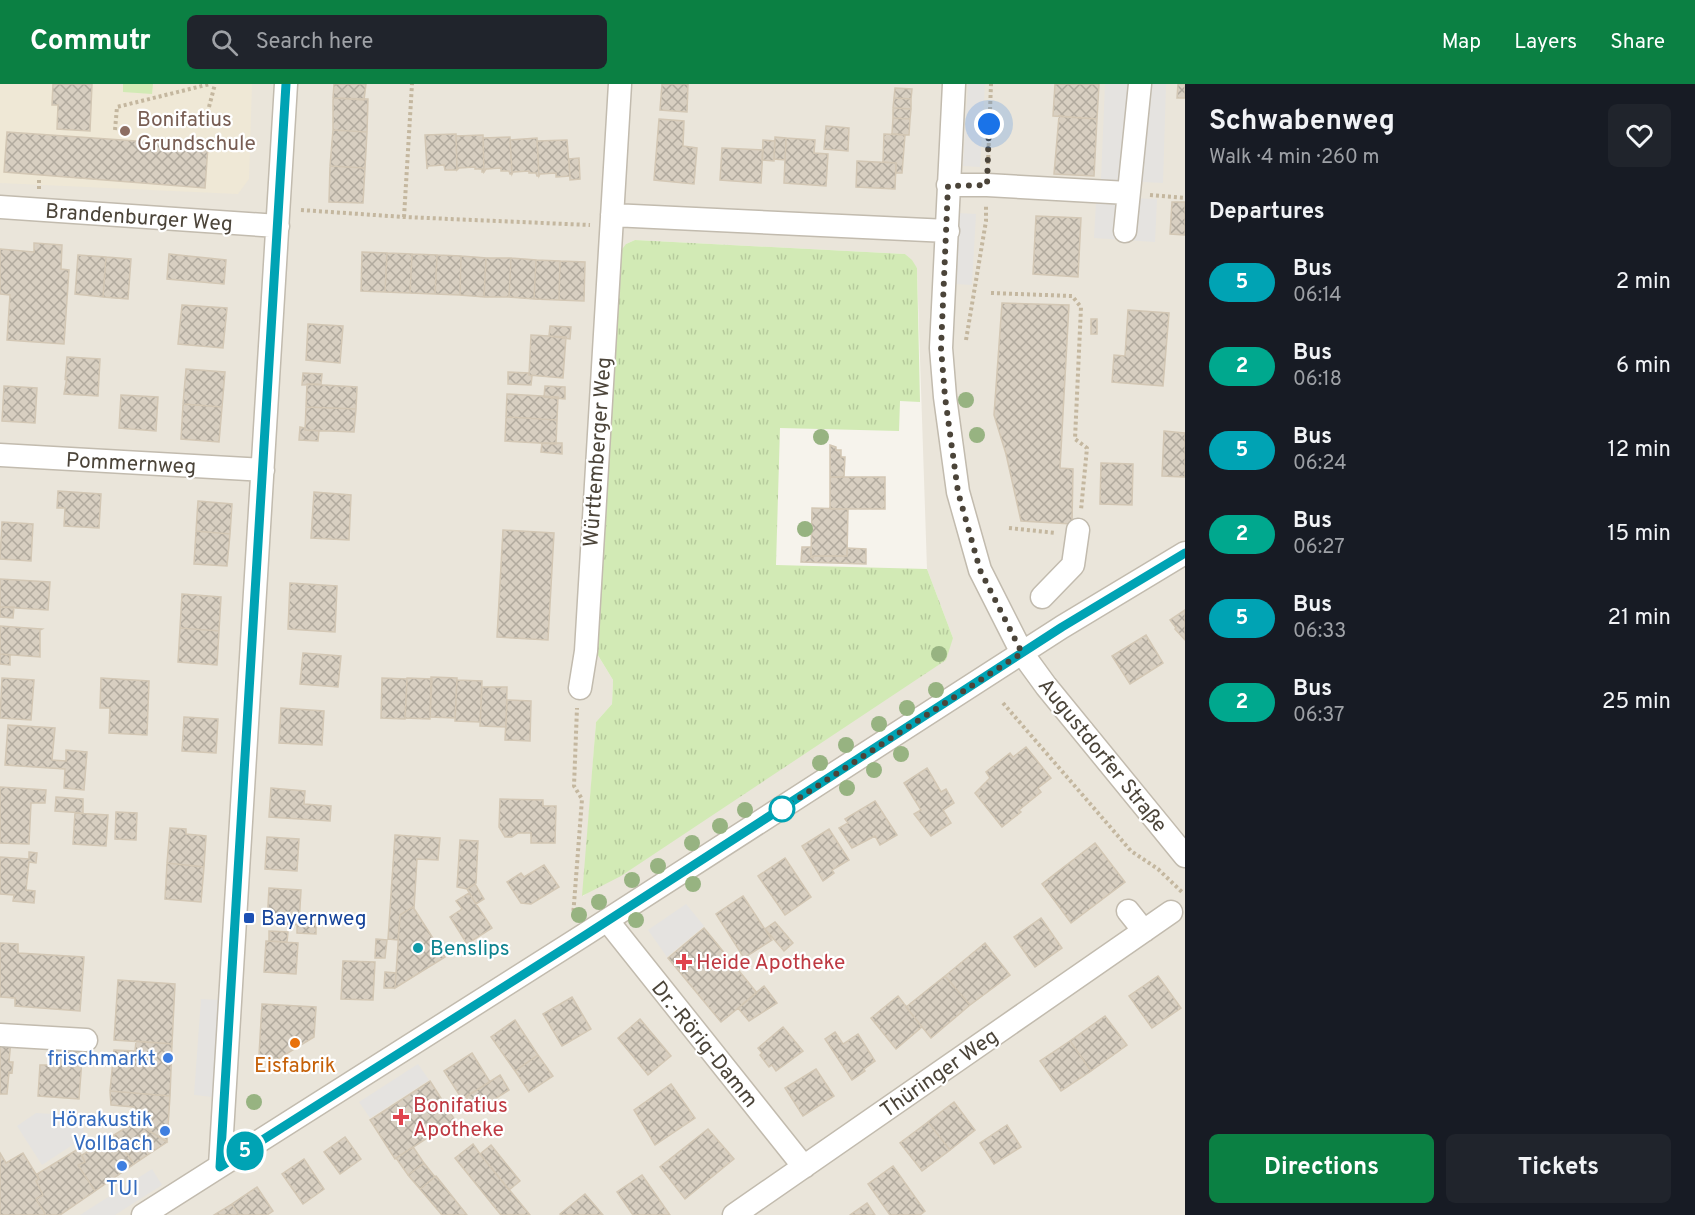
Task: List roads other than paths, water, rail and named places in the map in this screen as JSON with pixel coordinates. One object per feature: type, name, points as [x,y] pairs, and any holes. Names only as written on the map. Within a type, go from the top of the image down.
[{"type":"street","points":[[220,1167],[286,84]]},
{"type":"street","name":"Württemberger Weg","points":[[580,688],[586,651],[620,84]]},
{"type":"street","name":"Augustdorfer Straße","points":[[954,84],[941,348],[958,492],[980,570],[1022,653],[1046,686],[1185,856]]},
{"type":"street","points":[[1125,231],[1140,84]]},
{"type":"street","points":[[948,186],[987,185],[1128,194]]},
{"type":"street","name":"Brandenburger Weg","points":[[0,207],[278,217]]},
{"type":"street","points":[[612,220],[948,231]]},
{"type":"street","name":"Pommernweg","points":[[0,456],[263,470]]},
{"type":"street","points":[[1042,597],[1072,565],[1078,530]]},
{"type":"street","points":[[143,1215],[584,936],[1022,653],[1185,553]]},
{"type":"street","name":"Thüringer Weg","points":[[734,1215],[1143,931],[1178,904]]},
{"type":"street","points":[[1128,911],[1143,931]]},
{"type":"street","name":"Dr.-Rörig-Damm","points":[[607,920],[804,1167]]},
{"type":"street","points":[[0,1035],[86,1040]]},
{"type":"place","name":"Bonifatius Grundschule","points":[[125,131]]},
{"type":"place","name":"Bayernweg","points":[[249,918]]},
{"type":"place","name":"Benslips","points":[[418,948]]},
{"type":"place","name":"Heide Apotheke","points":[[684,962]]},
{"type":"place","name":"Eisfabrik","points":[[295,1043]]},
{"type":"place","name":"frischmarkt","points":[[168,1058]]},
{"type":"place","name":"Bonifatius Apotheke","points":[[401,1117]]},
{"type":"place","name":"Hörakustik Vollbach","points":[[165,1131]]},
{"type":"place","name":"TUI","points":[[122,1166]]}]
